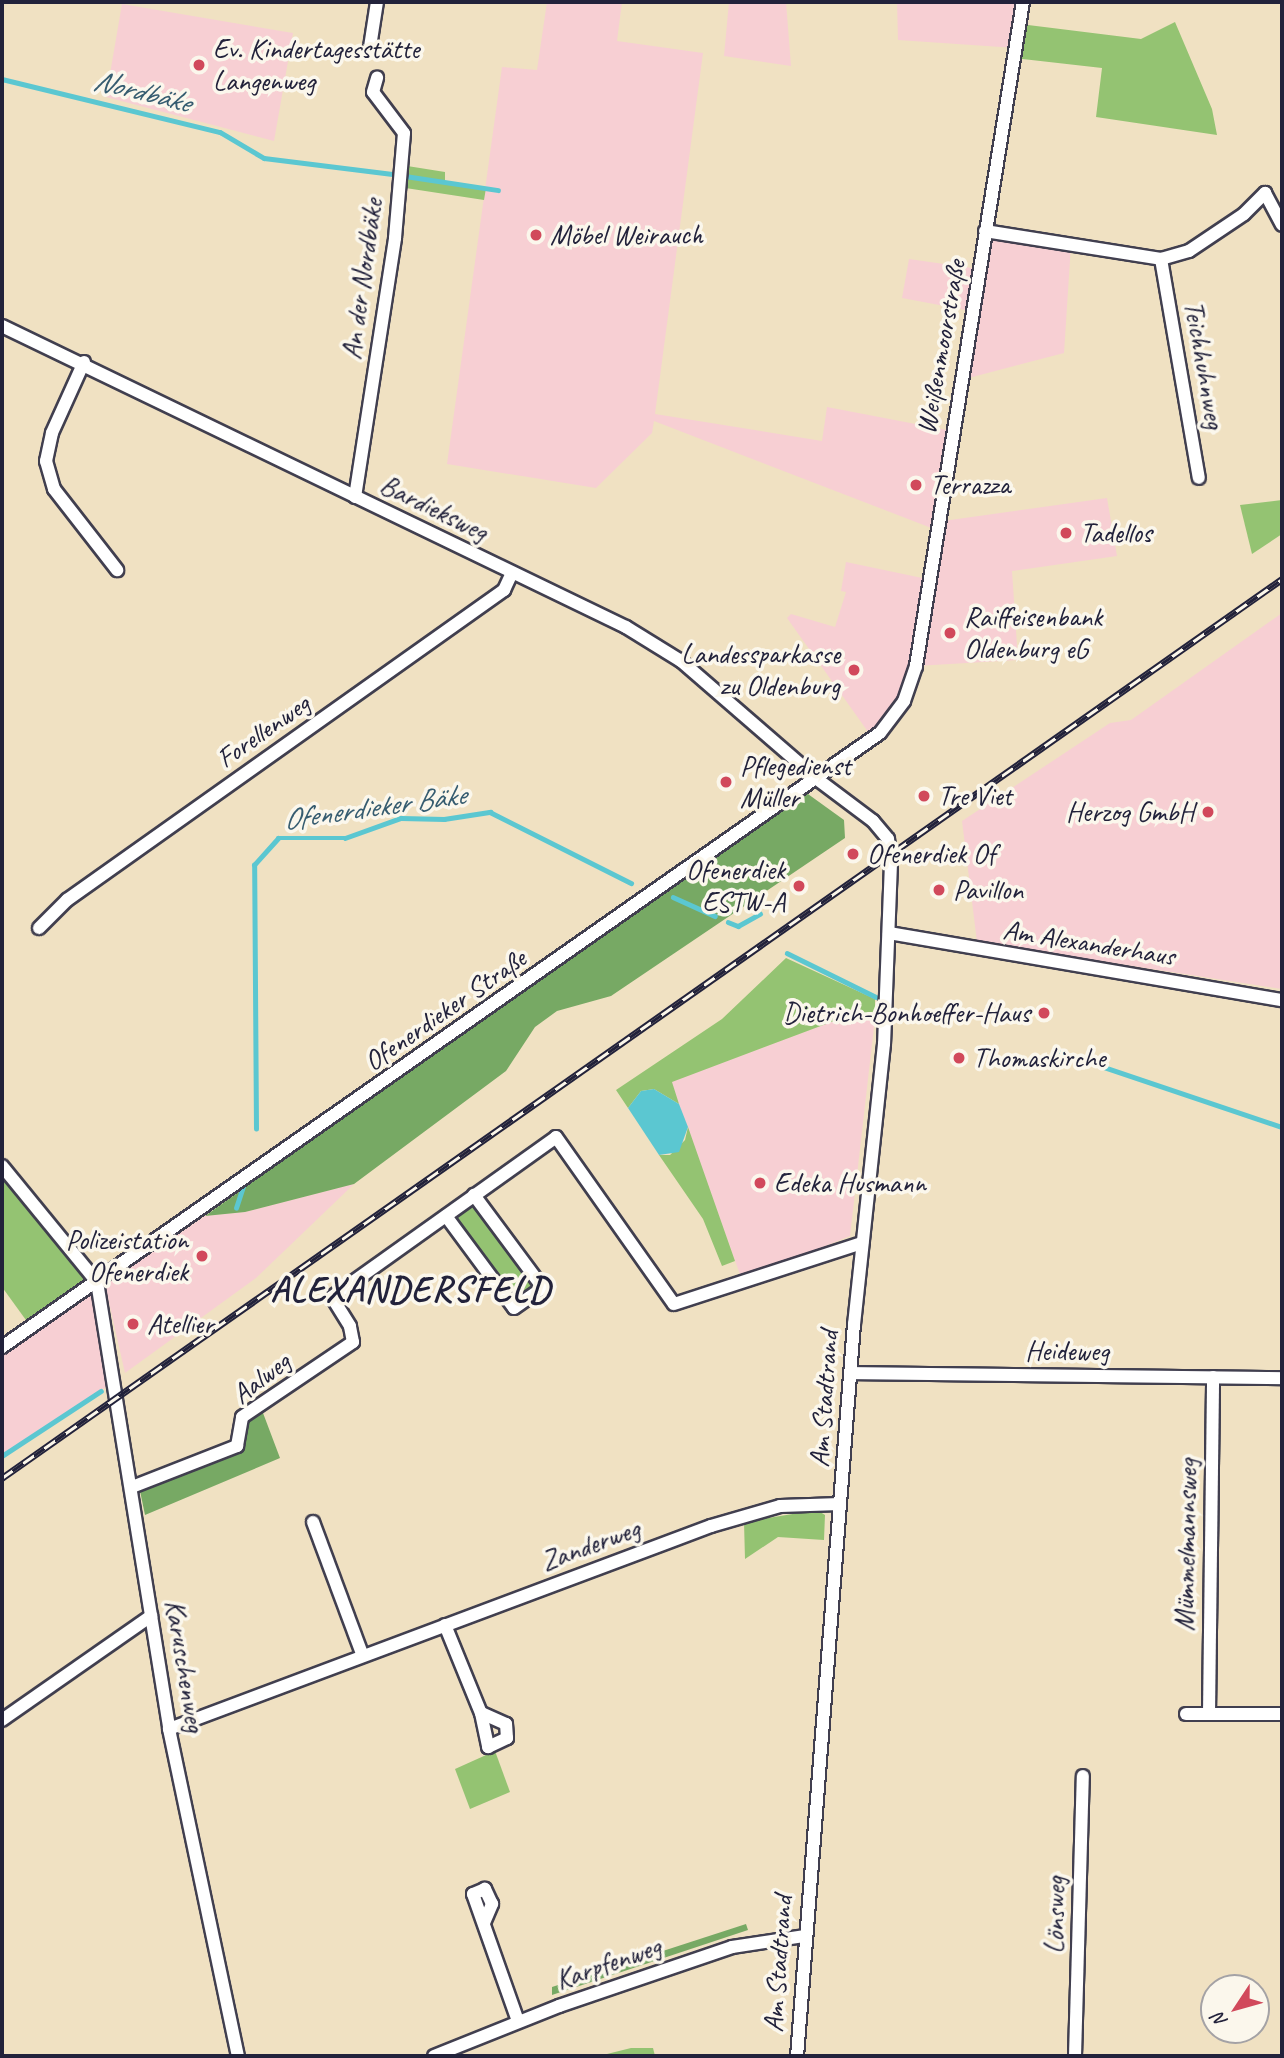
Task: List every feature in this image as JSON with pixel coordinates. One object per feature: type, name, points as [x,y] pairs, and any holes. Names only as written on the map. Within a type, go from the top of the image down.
[{"type":"street","points":[[370,47],[377,2]]},
{"type":"street","name":"Weißenmoorstraße","points":[[904,701],[916,666],[1023,2]]},
{"type":"street","name":"An der Nordbäke","points":[[355,497],[395,238],[404,133],[373,92],[377,78]]},
{"type":"street","points":[[985,231],[1161,259],[1189,251],[1244,214],[1265,193],[1282,225]]},
{"type":"street","name":"Teichhuhnweg","points":[[1161,259],[1199,478]]},
{"type":"street","name":"Bardieksweg","points":[[2,326],[84,362],[355,497],[626,627],[681,661],[817,779]]},
{"type":"street","points":[[84,362],[52,433],[46,461],[54,489],[117,570]]},
{"type":"street","name":"Forellenweg","points":[[39,928],[67,900],[504,590],[512,573]]},
{"type":"street","name":"Ofenerdieker Straße","points":[[2,1347],[817,779],[880,733],[904,701]]},
{"type":"street","name":"Am Stadtrand","points":[[797,2056],[804,1936],[862,1243],[881,1085],[889,933],[888,839],[873,821],[817,779]]},
{"type":"street","name":"Am Alexanderhaus","points":[[889,933],[1282,1000]]},
{"type":"street","points":[[474,1195],[543,1288],[514,1308],[446,1216],[474,1195],[556,1137],[674,1304],[862,1243]]},
{"type":"street","points":[[2,1166],[97,1282]]},
{"type":"street","name":"Aalweg","points":[[132,1487],[237,1446],[242,1417],[353,1342],[350,1326],[332,1297],[446,1216]]},
{"type":"street","name":"Karuschenweg","points":[[97,1282],[169,1729],[237,2056]]},
{"type":"street","name":"Heideweg","points":[[851,1373],[1282,1378]]},
{"type":"street","name":"Mümmelmannsweg","points":[[1209,1713],[1213,1377]]},
{"type":"street","name":"Zanderweg","points":[[169,1729],[362,1654],[741,1517],[780,1506],[840,1504]]},
{"type":"street","points":[[313,1522],[362,1654]]},
{"type":"street","points":[[2,1720],[152,1616]]},
{"type":"street","points":[[445,1625],[481,1713]]},
{"type":"street","points":[[1186,1714],[1282,1714]]},
{"type":"street","name":"Lönsweg","points":[[1076,2056],[1083,1776]]},
{"type":"street","points":[[484,1923],[518,2021]]},
{"type":"street","name":"Karpfenweg","points":[[433,2056],[518,2021],[732,1947],[804,1936]]},
{"type":"shaded area","points":[[547,2],[622,2],[617,41],[703,53],[655,414],[822,441],[827,407],[952,431],[936,522],[1107,498],[1117,556],[1012,571],[1018,660],[916,666],[902,700],[871,736],[787,618],[791,614],[835,627],[846,592],[841,591],[846,562],[927,579],[934,529],[654,421],[652,433],[596,488],[447,464],[502,67],[537,70]]},
{"type":"shaded area","points":[[729,2],[786,2],[791,66],[724,56]]},
{"type":"shaded area","points":[[897,2],[1023,2],[1016,48],[898,40]]},
{"type":"shaded area","name":"Ev. Kindertagesstätte Langenweg","points":[[122,4],[293,33],[274,141],[106,97]]},
{"type":"shaded area","points":[[985,231],[1071,245],[1064,353],[961,380],[971,311],[902,298],[909,259],[979,269]]},
{"type":"shaded area","points":[[1282,613],[1282,989],[977,942],[962,821],[1110,723],[1131,720]]},
{"type":"shaded area","points":[[850,1015],[875,1018],[850,1236],[742,1280],[671,1082]]},
{"type":"shaded area","points":[[354,1184],[256,1278],[125,1373],[105,1285],[205,1216],[245,1212]]},
{"type":"shaded area","points":[[97,1282],[115,1381],[2,1456],[2,1347]]},
{"type":"green space","points":[[1175,22],[1212,109],[1217,135],[1096,117],[1102,68],[1014,58],[1020,24],[1141,39]]},
{"type":"green space","points":[[401,165],[445,172],[445,183],[486,188],[484,200],[399,187]]},
{"type":"green space","points":[[1282,500],[1282,534],[1252,554],[1240,505]]},
{"type":"green space","points":[[801,789],[844,820],[845,838],[611,996],[557,1011],[535,1027],[506,1071],[354,1184],[245,1212],[205,1216]]},
{"type":"green space","points":[[786,958],[875,999],[875,1018],[850,1015],[672,1082],[679,1104],[654,1089],[641,1091],[628,1108],[616,1090],[722,1019]]},
{"type":"green space","points":[[688,1127],[735,1261],[722,1266],[703,1219],[659,1155],[670,1155],[685,1140]]},
{"type":"green space","points":[[2,1166],[97,1282],[31,1327],[2,1287]]},
{"type":"green space","points":[[474,1195],[543,1288],[514,1308],[446,1216]]},
{"type":"green space","points":[[260,1405],[280,1458],[145,1515],[140,1491],[237,1446],[242,1417]]},
{"type":"green space","points":[[817,1510],[825,1515],[824,1540],[778,1537],[745,1559],[744,1522]]},
{"type":"green space","points":[[495,1751],[510,1792],[470,1809],[455,1769]]},
{"type":"green space","points":[[746,1924],[748,1930],[552,1995],[552,1987]]},
{"type":"green space","points":[[631,2048],[653,2048],[655,2056],[599,2056]]},
{"type":"water","points":[[654,1089],[679,1104],[688,1127],[679,1152],[659,1155],[628,1108],[641,1091]]},
{"type":"waterway","name":"Nordbäke","points":[[2,79],[220,132],[264,158],[392,174]]},
{"type":"waterway","name":"Nordbäke","points":[[405,176],[498,190]]},
{"type":"waterway","name":"Ofenerdieker Bäke","points":[[256,1129],[254,865],[278,838],[345,838],[401,818],[444,819],[490,812],[631,883]]},
{"type":"waterway","name":"Ofenerdieker Bäke","points":[[673,897],[715,916]]},
{"type":"waterway","name":"Ofenerdieker Bäke","points":[[728,922],[738,926],[760,914]]},
{"type":"waterway","name":"Ofenerdieker Bäke","points":[[787,953],[876,997]]},
{"type":"waterway","name":"Ofenerdieker Bäke","points":[[1059,1052],[1282,1127]]},
{"type":"waterway","name":"Ofenerdieker Bäke","points":[[236,1208],[243,1187]]},
{"type":"waterway","name":"Ofenerdieker Bäke","points":[[2,1456],[101,1391]]},
{"type":"railway","points":[[2,1478],[1282,579]]},
{"type":"place","name":"Ev. Kindertagesstätte Langenweg","points":[[199,65]]},
{"type":"place","name":"Möbel Weirauch","points":[[536,235]]},
{"type":"place","name":"Terrazza","points":[[916,485]]},
{"type":"place","name":"Tadellos","points":[[1066,533]]},
{"type":"place","name":"Raiffeisenbank Oldenburg eG","points":[[950,633]]},
{"type":"place","name":"Landessparkasse zu Oldenburg","points":[[854,670]]},
{"type":"place","name":"Pflegedienst Müller","points":[[726,782]]},
{"type":"place","name":"Tre Viet","points":[[924,796]]},
{"type":"place","name":"Herzog GmbH","points":[[1208,812]]},
{"type":"place","name":"Ofenerdiek Of","points":[[853,854]]},
{"type":"place","name":"Ofenerdiek ESTW-A","points":[[799,886]]},
{"type":"place","name":"Pavillon","points":[[939,890]]},
{"type":"place","name":"Dietrich-Bonhoeffer-Haus","points":[[1044,1013]]},
{"type":"place","name":"Thomaskirche","points":[[959,1058]]},
{"type":"place","name":"Edeka Husmann","points":[[760,1183]]},
{"type":"place","name":"Polizeistation Ofenerdiek","points":[[202,1256]]},
{"type":"place","name":"Atellier","points":[[133,1324]]},
{"type":"district","name":"ALEXANDERSFELD","points":[[411,1290]]}]
